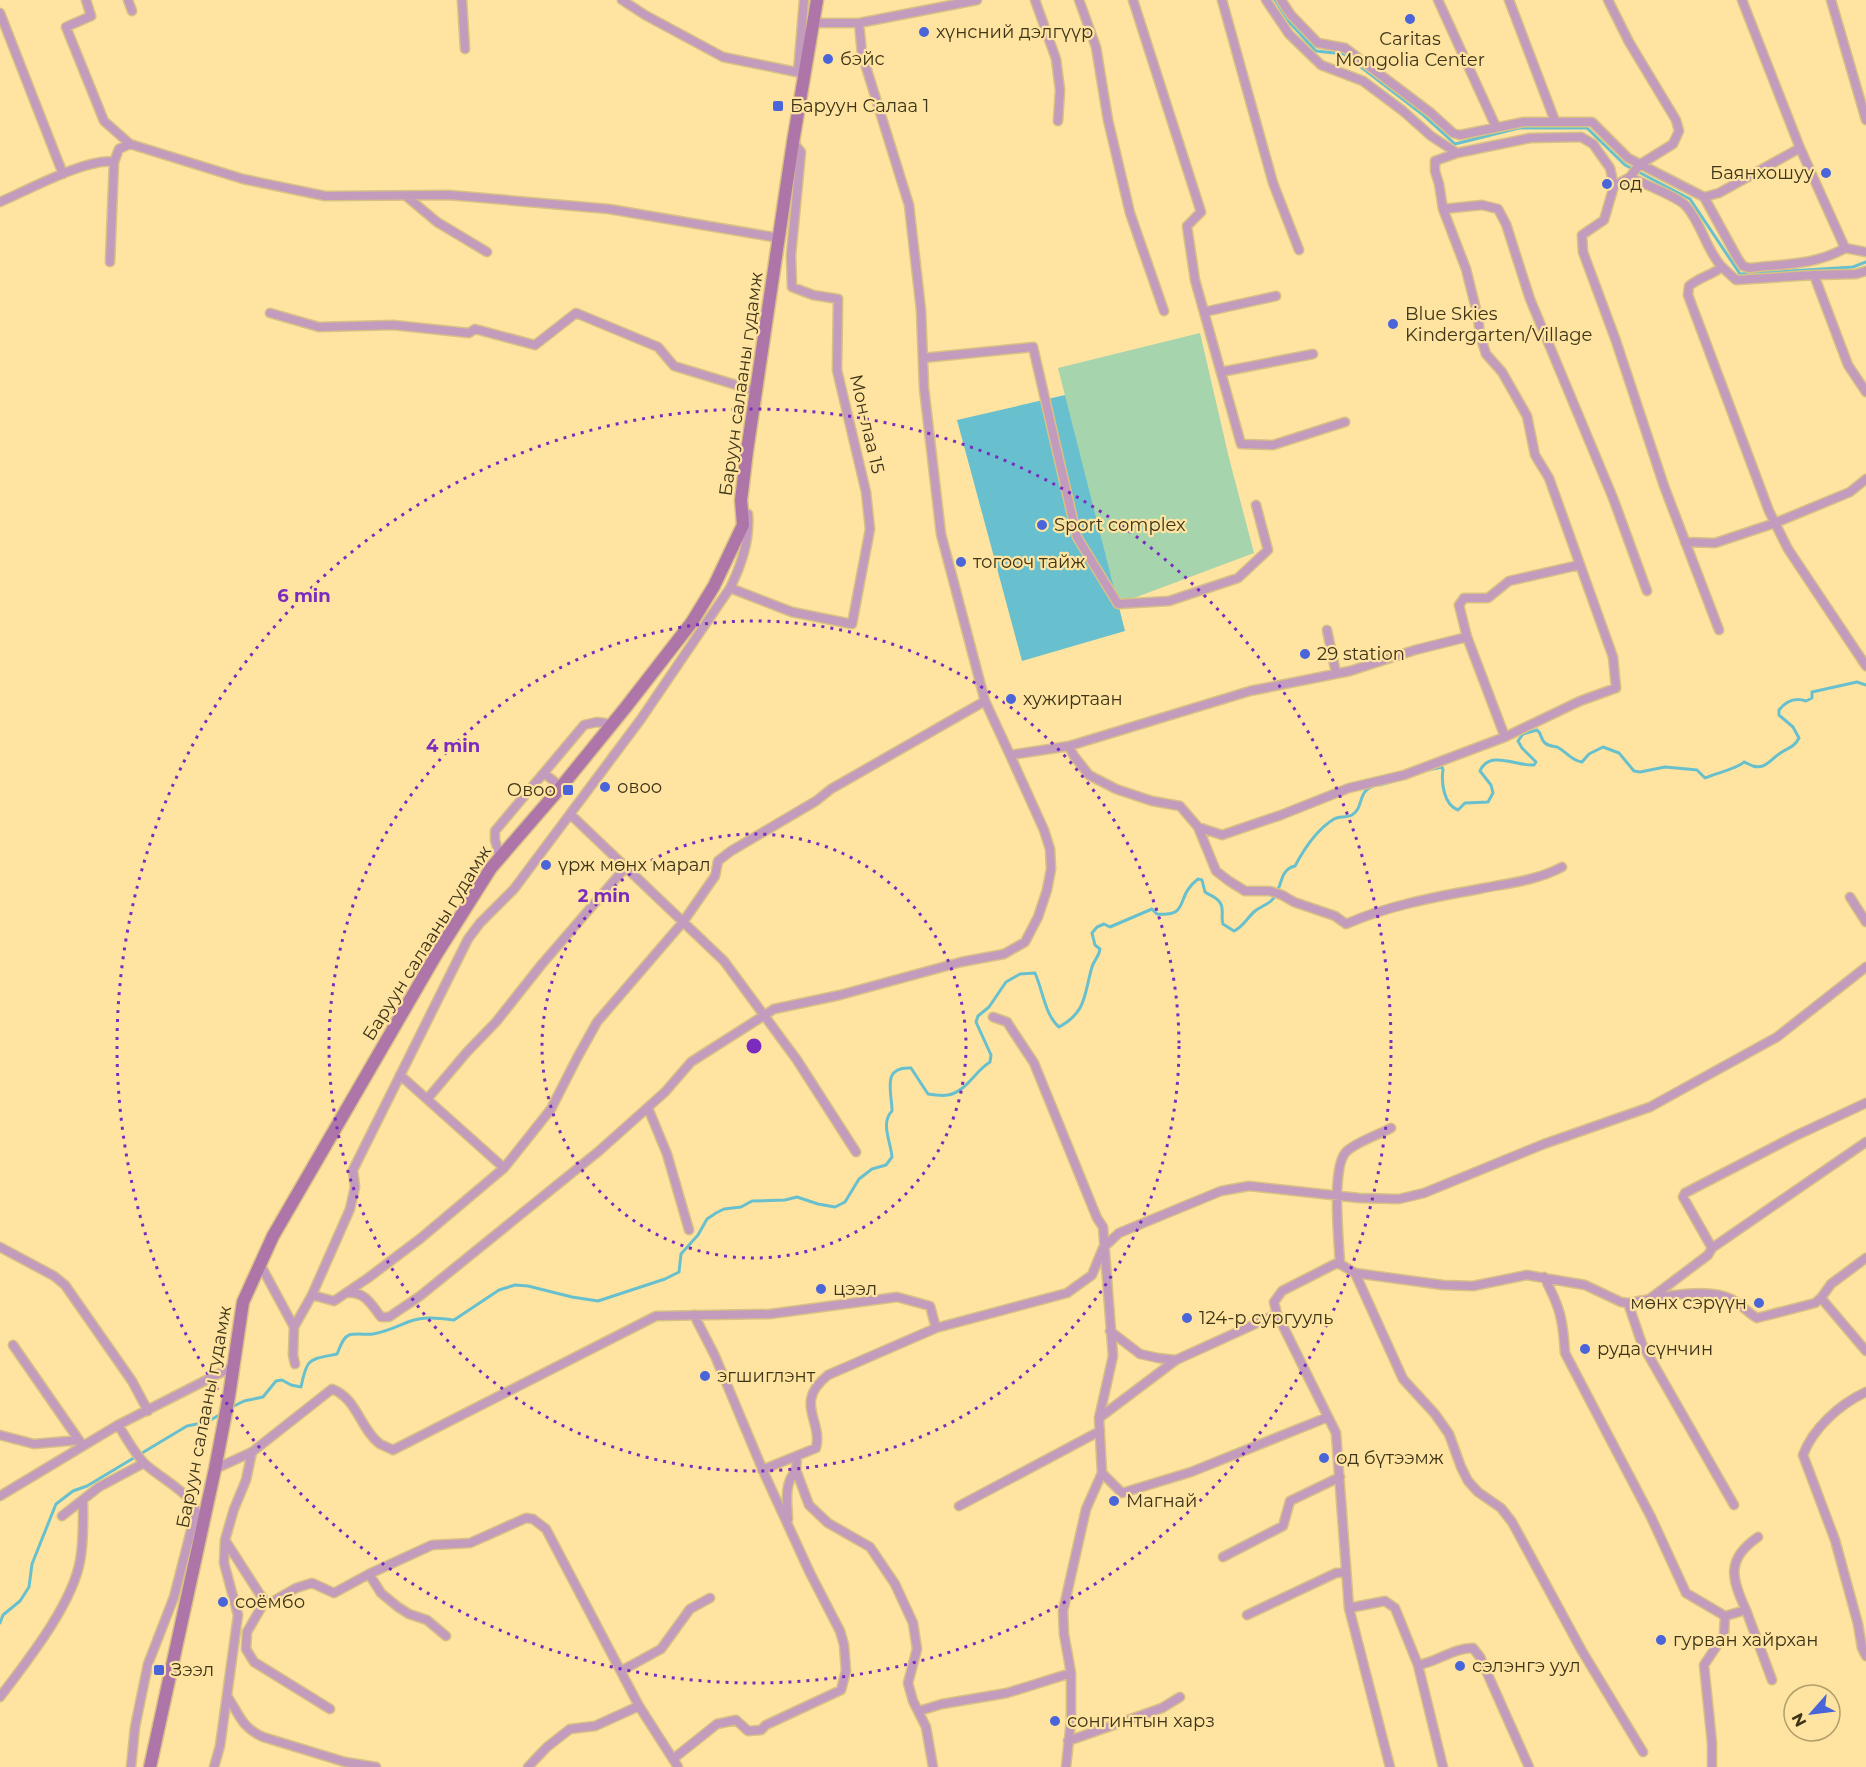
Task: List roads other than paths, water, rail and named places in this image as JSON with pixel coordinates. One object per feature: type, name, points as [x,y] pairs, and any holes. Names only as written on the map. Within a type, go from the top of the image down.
[{"type":"main road","name":"Баруун салааны гудамж","points":[[150,1767],[225,1420],[243,1302],[273,1236],[436,955],[491,868],[561,787],[692,622],[714,586],[743,525],[741,500],[744,475],[802,73],[814,23],[812,1]]},
{"type":"street","points":[[86,0],[91,16],[66,27],[104,121],[130,144],[243,179],[325,196],[449,195],[609,209],[779,238]]},
{"type":"street","points":[[128,0],[132,11]]},
{"type":"street","points":[[462,0],[465,49]]},
{"type":"street","points":[[622,0],[723,57],[802,73],[812,1]]},
{"type":"street","points":[[814,23],[859,23],[940,4],[977,0]]},
{"type":"street","points":[[1035,0],[1056,59],[1060,90],[1058,121]]},
{"type":"street","points":[[1079,0],[1096,47],[1108,120],[1130,213],[1164,311]]},
{"type":"street","points":[[1133,0],[1201,212],[1187,226],[1195,280],[1241,444],[1273,445],[1345,422]]},
{"type":"street","points":[[1222,0],[1273,183],[1299,250]]},
{"type":"street","points":[[1266,0],[1289,34],[1321,65],[1363,81],[1403,111],[1431,136],[1457,153]]},
{"type":"street","points":[[1281,0],[1291,15],[1318,43],[1345,48],[1431,113],[1452,133],[1460,135],[1524,122],[1592,122],[1628,158],[1635,171],[1685,205],[1708,242],[1713,258],[1736,280],[1856,274],[1866,271]]},
{"type":"street","points":[[1438,0],[1496,127]]},
{"type":"street","points":[[1509,0],[1555,121]]},
{"type":"street","points":[[1608,0],[1629,42],[1676,120],[1679,131],[1673,144],[1614,186]]},
{"type":"street","points":[[1742,0],[1800,148],[1845,248]]},
{"type":"street","points":[[1831,0],[1866,120]]},
{"type":"street","points":[[0,13],[63,174]]},
{"type":"street","points":[[346,1293],[352,1292],[365,1296],[381,1317],[385,1319],[389,1317],[420,1296],[599,1151],[648,1108],[691,1062],[774,1009],[840,995],[961,962],[1004,954],[1025,942],[1038,916],[1051,869],[1050,849],[1044,830],[985,701],[941,534],[924,388],[921,310],[909,206],[862,54],[859,23]]},
{"type":"street","points":[[1198,827],[1222,835],[1349,788],[1404,775],[1505,737],[1580,701],[1616,688],[1613,657],[1549,478],[1535,455],[1527,416],[1503,372],[1486,354],[1466,268],[1443,209],[1435,161],[1457,153],[1530,138],[1581,137],[1593,144],[1610,168],[1614,186],[1604,220],[1582,235],[1583,252],[1664,486],[1719,630]]},
{"type":"street","name":"Мон-лаа 15","points":[[730,588],[792,612],[852,624],[870,529],[866,492],[837,370],[838,298],[813,296],[792,287],[791,255],[801,152],[793,142]]},
{"type":"street","points":[[111,262],[114,162],[119,149],[130,144]]},
{"type":"street","points":[[1635,171],[1704,197],[1719,193],[1800,148]]},
{"type":"street","points":[[0,202],[63,174],[104,160],[114,162]]},
{"type":"street","points":[[406,196],[437,222],[487,252]]},
{"type":"street","points":[[1704,197],[1743,266],[1749,268],[1808,262],[1831,256],[1845,248],[1866,252]]},
{"type":"street","points":[[1443,209],[1482,205],[1498,209],[1506,224],[1530,299],[1613,498],[1647,591]]},
{"type":"street","points":[[1722,267],[1715,273],[1697,279],[1689,286],[1688,295],[1775,523],[1788,549],[1866,666]]},
{"type":"street","points":[[1815,275],[1848,365],[1866,390]]},
{"type":"street","points":[[1204,312],[1276,296]]},
{"type":"street","points":[[270,313],[319,327],[393,325],[469,333],[476,329],[535,345],[576,313],[658,347],[674,366],[756,391]]},
{"type":"street","points":[[923,358],[1033,347],[1077,537],[1118,603],[1169,601],[1238,578],[1268,550],[1256,506]]},
{"type":"street","points":[[1221,372],[1313,354]]},
{"type":"street","points":[[295,1364],[292,1355],[294,1327],[312,1295],[350,1209],[355,1187],[353,1170],[468,939],[480,923],[514,889],[647,711],[730,588],[749,531],[744,475]]},
{"type":"street","points":[[1685,542],[1715,543],[1775,523],[1850,492],[1866,479]]},
{"type":"street","points":[[1505,737],[1467,637],[1459,605],[1464,598],[1488,598],[1509,581],[1579,565]]},
{"type":"street","points":[[1327,630],[1336,673]]},
{"type":"street","points":[[1010,755],[1069,746],[1250,691],[1350,671],[1415,650],[1467,637]]},
{"type":"street","points":[[312,1295],[334,1301],[346,1293],[438,1224],[504,1167],[551,1109],[597,1022],[683,922],[715,876],[718,861],[831,789],[985,701]]},
{"type":"street","points":[[500,857],[494,838],[495,831],[584,725],[597,722],[611,724]]},
{"type":"street","points":[[1069,746],[1089,775],[1116,789],[1152,801],[1180,806],[1198,827],[1216,871],[1245,891],[1270,891],[1282,894],[1294,902],[1335,916],[1346,924],[1366,915],[1453,894],[1544,877],[1562,867]]},
{"type":"street","points":[[544,773],[561,787]]},
{"type":"street","points":[[570,814],[724,961],[765,1016],[856,1152]]},
{"type":"street","points":[[428,1098],[496,1022],[542,964],[625,868]]},
{"type":"street","points":[[1850,897],[1866,922]]},
{"type":"street","points":[[762,1470],[816,1448],[818,1441],[811,1414],[811,1399],[816,1384],[828,1375],[936,1328],[1066,1293],[1092,1275],[1103,1248],[1119,1233],[1178,1207],[1233,1187],[1249,1186],[1337,1196],[1399,1199],[1424,1193],[1544,1144],[1650,1107],[1777,1037],[1866,967]]},
{"type":"street","points":[[993,1017],[1006,1022],[1034,1063],[1102,1227],[1113,1356],[1100,1418],[1102,1473],[1086,1509],[1063,1611],[1064,1634],[1071,1673],[1071,1721],[1066,1767]]},
{"type":"street","points":[[400,1075],[504,1167]]},
{"type":"street","points":[[1712,1248],[1683,1197],[1685,1194],[1795,1136],[1866,1103]]},
{"type":"street","points":[[648,1108],[667,1154],[689,1230]]},
{"type":"street","points":[[1340,1264],[1337,1196],[1342,1158],[1347,1151],[1392,1128]]},
{"type":"street","points":[[1650,1299],[1708,1255],[1712,1248],[1866,1142]]},
{"type":"street","points":[[0,1247],[54,1276],[65,1285],[132,1380],[148,1411]]},
{"type":"street","points":[[1390,1767],[1349,1608],[1336,1433],[1277,1314],[1274,1302],[1282,1291],[1335,1264],[1340,1264],[1355,1273],[1453,1285],[1473,1286],[1527,1275],[1585,1285],[1621,1302],[1629,1303],[1650,1299],[1716,1294],[1732,1299],[1758,1318],[1815,1303],[1831,1284],[1866,1258]]},
{"type":"street","points":[[260,1264],[294,1327]]},
{"type":"street","points":[[1355,1273],[1403,1378],[1435,1414],[1449,1434],[1468,1480],[1478,1492],[1502,1508],[1512,1522],[1582,1651],[1643,1752]]},
{"type":"street","points":[[1544,1278],[1558,1303],[1564,1326],[1565,1353],[1651,1517],[1686,1593],[1725,1616],[1746,1610]]},
{"type":"street","points":[[215,1469],[252,1452],[332,1389],[339,1391],[348,1399],[379,1443],[393,1450],[656,1316],[770,1314],[897,1297],[930,1306],[936,1328]]},
{"type":"street","points":[[1821,1298],[1866,1351]]},
{"type":"street","points":[[1629,1303],[1642,1344],[1734,1505]]},
{"type":"street","points":[[1100,1418],[1176,1360],[1277,1314]]},
{"type":"street","points":[[672,1759],[717,1724],[736,1720],[748,1731],[761,1730],[766,1725],[841,1690],[846,1671],[844,1645],[840,1631],[762,1470],[715,1356],[694,1316]]},
{"type":"street","points":[[1110,1331],[1140,1354],[1176,1360]]},
{"type":"street","points":[[14,1345],[81,1443]]},
{"type":"street","points":[[0,1496],[81,1443],[232,1367]]},
{"type":"street","points":[[1866,1392],[1837,1410],[1814,1435],[1803,1455],[1835,1540],[1866,1656]]},
{"type":"street","points":[[1102,1473],[1122,1493],[1191,1472],[1328,1417]]},
{"type":"street","points":[[118,1425],[144,1463],[184,1495],[194,1505],[196,1511],[174,1597],[148,1664],[135,1727],[131,1767]]},
{"type":"street","points":[[959,1506],[1100,1431]]},
{"type":"street","points":[[0,1435],[34,1444],[81,1443]]},
{"type":"street","points":[[214,1767],[220,1746],[238,1615],[224,1563],[225,1540],[246,1480],[252,1452]]},
{"type":"street","points":[[797,1456],[796,1470],[809,1505],[828,1523],[870,1547],[895,1584],[913,1623],[917,1649],[908,1683],[913,1701],[926,1727],[933,1767]]},
{"type":"street","points":[[62,1516],[99,1487],[144,1463]]},
{"type":"street","points":[[789,1525],[787,1493],[789,1477],[796,1470]]},
{"type":"street","points":[[1223,1557],[1283,1526],[1290,1501],[1340,1477]]},
{"type":"street","points":[[0,1697],[51,1625],[74,1582],[80,1560],[82,1500]]},
{"type":"street","points":[[225,1540],[265,1601],[272,1602],[296,1588],[312,1583],[334,1593],[432,1545],[470,1544],[526,1518],[533,1519],[546,1529],[639,1706],[678,1767]]},
{"type":"street","points":[[1758,1537],[1745,1546],[1733,1566],[1734,1586],[1746,1610],[1772,1680]]},
{"type":"street","points":[[1247,1615],[1336,1573],[1346,1572]]},
{"type":"street","points":[[369,1574],[381,1593],[398,1607],[409,1614],[427,1620],[446,1636]]},
{"type":"street","points":[[621,1671],[661,1649],[690,1609],[710,1598]]},
{"type":"street","points":[[265,1601],[247,1632],[246,1649],[254,1662],[330,1709]]},
{"type":"street","points":[[1349,1608],[1385,1601],[1395,1608],[1418,1665],[1443,1767]]},
{"type":"street","points":[[1712,1767],[1712,1743],[1704,1665],[1724,1635],[1725,1616]]},
{"type":"street","points":[[1418,1665],[1461,1648],[1473,1648],[1480,1657],[1529,1767]]},
{"type":"street","points":[[919,1711],[942,1704],[1006,1693],[1071,1673]]},
{"type":"street","points":[[227,1696],[242,1723],[250,1731],[345,1762],[370,1767]]},
{"type":"street","points":[[1068,1741],[1162,1708],[1180,1697]]},
{"type":"street","points":[[528,1767],[570,1729],[595,1726],[639,1706]]},
{"type":"water","name":"Sport complex","points":[[1065,395],[1125,631],[1022,661],[957,420]]},
{"type":"waterway","points":[[1275,0],[1290,23],[1316,51],[1344,54],[1422,114],[1455,144],[1519,128],[1587,128],[1625,165],[1690,199],[1740,274],[1853,267],[1866,262]]},
{"type":"waterway","points":[[1428,770],[1442,767],[1444,793],[1449,803],[1458,810],[1465,803],[1488,802],[1493,793],[1491,785],[1480,771],[1484,765],[1497,760],[1534,765],[1536,762],[1518,741],[1523,734],[1537,730],[1545,743],[1557,747],[1578,761],[1582,762],[1589,754],[1603,747],[1619,753],[1634,771],[1665,767],[1687,769],[1697,770],[1705,778],[1744,762],[1761,767],[1795,744],[1799,738],[1793,727],[1779,715],[1779,710],[1788,702],[1798,699],[1806,701],[1812,698],[1812,692],[1857,682],[1866,685]]},
{"type":"waterway","points":[[1380,785],[1405,778]]},
{"type":"waterway","points":[[232,1407],[244,1401],[263,1397],[276,1381],[282,1380],[301,1387],[308,1365],[320,1357],[337,1354],[343,1341],[349,1335],[378,1333],[419,1319],[454,1320],[499,1290],[515,1285],[598,1301],[665,1279],[679,1272],[681,1254],[698,1235],[707,1219],[724,1209],[741,1207],[752,1201],[785,1200],[797,1197],[835,1207],[845,1202],[859,1179],[872,1169],[886,1165],[892,1157],[886,1127],[892,1111],[890,1082],[895,1071],[911,1068],[928,1094],[948,1095],[965,1086],[990,1062],[991,1055],[976,1022],[978,1016],[989,1007],[1006,982],[1020,974],[1035,973],[1050,1016],[1059,1027],[1075,1015],[1083,1002],[1092,967],[1100,949],[1095,945],[1092,933],[1097,927],[1104,924],[1110,927],[1152,909],[1157,914],[1174,912],[1179,909],[1186,892],[1198,879],[1202,880],[1205,892],[1216,898],[1222,906],[1223,924],[1234,931],[1255,911],[1272,900],[1286,871],[1295,866],[1316,834],[1334,819],[1350,816],[1356,812],[1362,796],[1373,786]]},
{"type":"waterway","points":[[0,1623],[3,1615],[20,1601],[29,1587],[32,1564],[56,1504],[73,1491],[87,1486],[187,1426],[207,1422],[221,1414]]},
{"type":"place","name":"Caritas Mongolia Center","points":[[1410,19]]},
{"type":"place","name":"хүнсний дэлгүүр","points":[[924,32]]},
{"type":"place","name":"бэйс","points":[[828,59]]},
{"type":"place","name":"Баруун Салаа 1","points":[[778,106]]},
{"type":"place","name":"Баянхошуу","points":[[1826,173]]},
{"type":"place","name":"од","points":[[1607,184]]},
{"type":"place","name":"Blue Skies Kindergarten/Village","points":[[1393,324]]},
{"type":"place","name":"Sport complex","points":[[1042,525]]},
{"type":"place","name":"тогооч тайж","points":[[961,562]]},
{"type":"place","name":"29 station","points":[[1305,654]]},
{"type":"place","name":"хужиртаан","points":[[1011,699]]},
{"type":"place","name":"овоо","points":[[605,787]]},
{"type":"place","name":"Овоо","points":[[568,790]]},
{"type":"place","name":"үрж мөнх марал","points":[[546,865]]},
{"type":"place","name":"цээл","points":[[821,1289]]},
{"type":"place","name":"мөнх сэрүүн","points":[[1759,1303]]},
{"type":"place","name":"124-р сургууль","points":[[1187,1318]]},
{"type":"place","name":"руда сүнчин","points":[[1585,1349]]},
{"type":"place","name":"эгшиглэнт","points":[[705,1376]]},
{"type":"place","name":"од бүтээмж","points":[[1324,1458]]},
{"type":"place","name":"Магнай","points":[[1114,1501]]},
{"type":"place","name":"соёмбо","points":[[223,1602]]},
{"type":"place","name":"гурван хайрхан","points":[[1661,1640]]},
{"type":"place","name":"сэлэнгэ уул","points":[[1460,1666]]},
{"type":"place","name":"Зээл","points":[[159,1670]]},
{"type":"place","name":"сонгинтын харз","points":[[1055,1721]]}]
